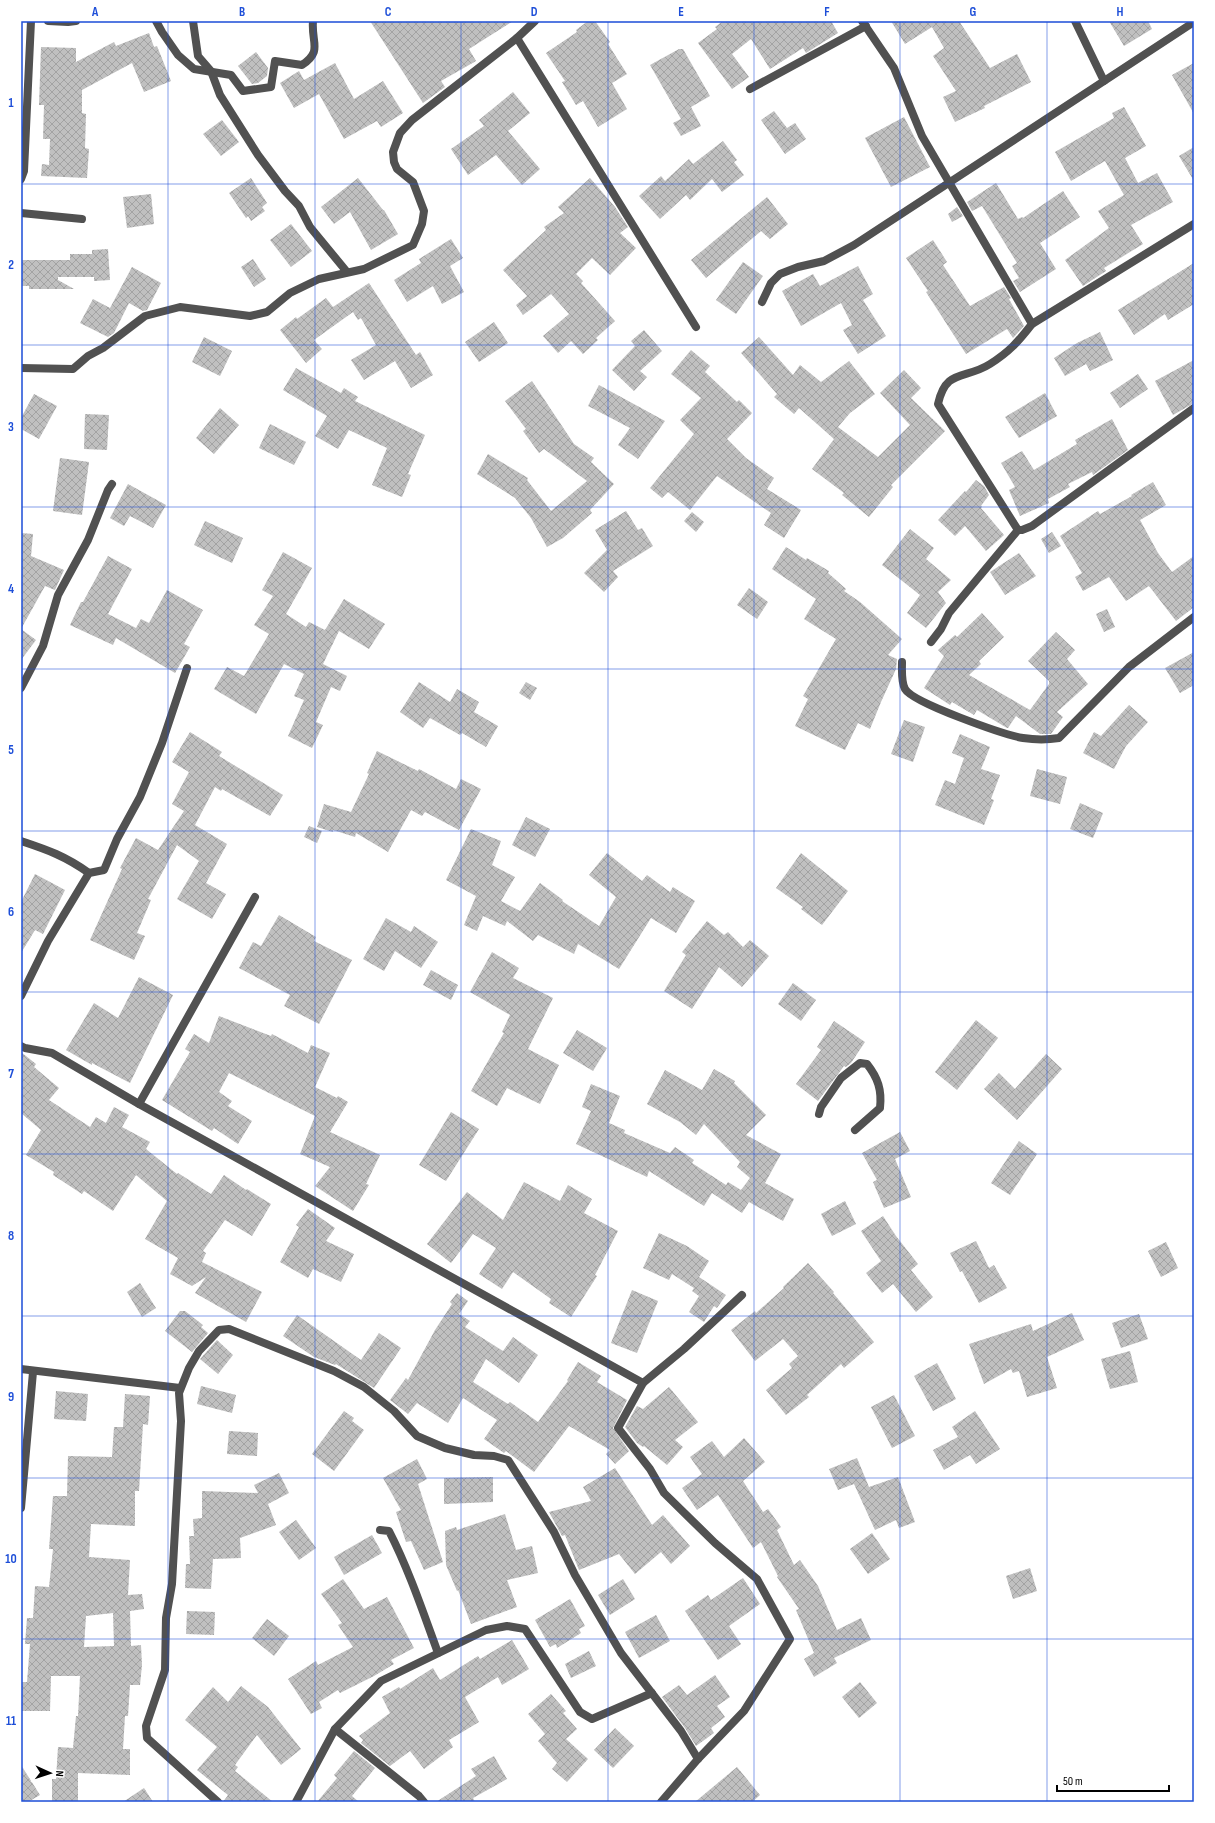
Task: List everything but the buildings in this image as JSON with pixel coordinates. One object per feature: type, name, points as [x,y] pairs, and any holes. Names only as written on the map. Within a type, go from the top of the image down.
[{"type":"street","points":[[21,179],[24,171],[25,61],[31,21]]},
{"type":"street","points":[[48,21],[76,21]]},
{"type":"street","points":[[156,21],[178,55],[194,69],[231,75],[243,91],[271,87],[275,61],[302,65],[312,58],[316,50],[312,33],[313,21]]},
{"type":"street","points":[[193,21],[198,56],[211,71],[220,95],[258,155],[285,191],[299,206],[310,227],[347,272]]},
{"type":"street","points":[[21,368],[73,369],[88,356],[103,348],[145,316],[180,307],[250,316],[267,312],[290,292],[319,279],[364,268],[413,245],[422,224],[424,211],[413,182],[397,169],[394,162],[393,152],[400,133],[412,120],[517,38],[535,21]]},
{"type":"street","points":[[1075,21],[1104,81]]},
{"type":"street","points":[[762,302],[771,283],[780,274],[798,266],[824,261],[854,245],[1194,22]]},
{"type":"street","points":[[750,89],[864,24],[894,68],[922,136],[1032,324]]},
{"type":"street","points":[[517,38],[696,327]]},
{"type":"street","points":[[21,213],[82,219]]},
{"type":"street","points":[[1018,530],[938,404],[941,390],[950,380],[989,366],[1014,347],[1032,324],[1194,224]]},
{"type":"street","points":[[931,642],[941,629],[949,613],[1018,530],[1032,526],[1194,408]]},
{"type":"street","points":[[21,688],[43,646],[58,595],[88,540],[108,490],[112,484]]},
{"type":"street","points":[[902,662],[903,678],[906,690],[914,697],[972,723],[1022,738],[1045,740],[1059,738],[1129,667],[1194,617]]},
{"type":"street","points":[[21,996],[48,941],[89,873],[104,870],[116,839],[140,797],[162,743],[187,668]]},
{"type":"street","points":[[21,842],[54,852],[72,860],[89,873]]},
{"type":"street","points":[[139,1104],[255,897]]},
{"type":"street","points":[[21,1046],[25,1048],[52,1052],[72,1066],[139,1104],[643,1383]]},
{"type":"street","points":[[819,1114],[821,1107],[840,1078],[860,1063],[867,1064],[878,1079],[882,1096],[880,1108],[855,1130]]},
{"type":"street","points":[[661,1802],[698,1759],[744,1711],[790,1640],[757,1579],[715,1543],[664,1492],[650,1469],[618,1428],[643,1383],[684,1349],[742,1295]]},
{"type":"street","points":[[218,1802],[147,1738],[146,1726],[165,1670],[166,1618],[172,1584],[181,1421],[180,1388],[189,1368],[209,1338],[219,1330],[229,1329],[334,1371],[364,1387],[394,1411],[417,1436],[445,1448],[474,1455],[494,1456],[508,1460],[554,1532],[575,1575],[621,1653],[681,1731],[698,1759]]},
{"type":"street","points":[[21,1369],[33,1372],[180,1388]]},
{"type":"street","points":[[21,1508],[33,1372]]},
{"type":"street","points":[[380,1530],[389,1531],[396,1545],[414,1586],[438,1653]]},
{"type":"street","points":[[296,1802],[334,1729],[381,1681],[486,1630],[507,1626],[526,1629],[580,1712],[592,1719],[652,1693]]},
{"type":"street","points":[[334,1729],[419,1796],[424,1802]]}]
